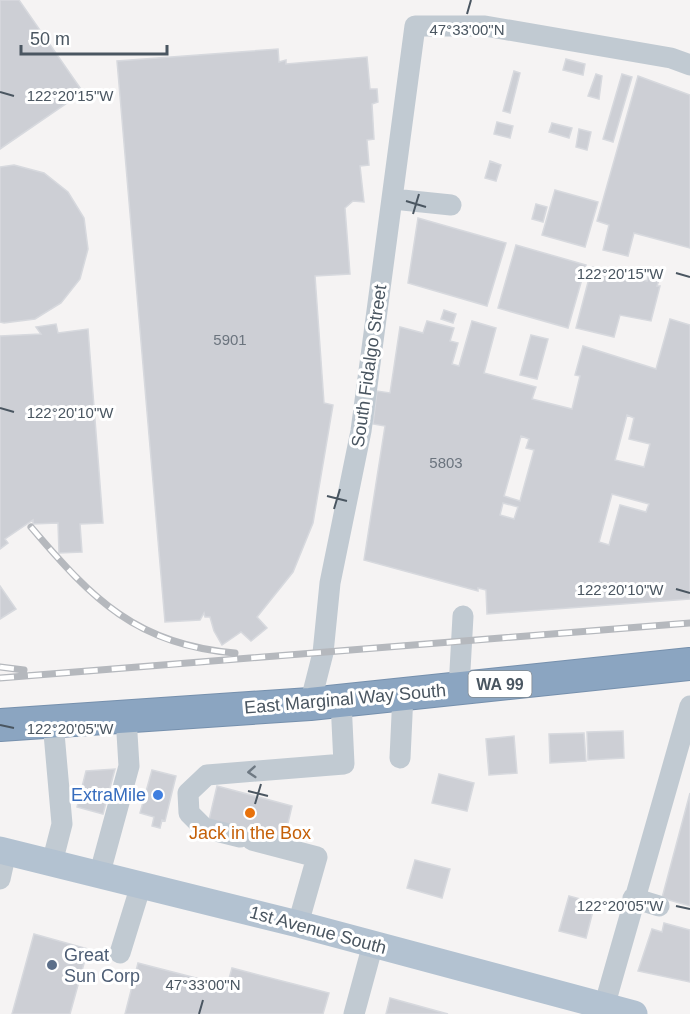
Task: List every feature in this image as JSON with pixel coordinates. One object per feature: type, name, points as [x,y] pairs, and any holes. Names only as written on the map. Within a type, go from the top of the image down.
[{"type":"highway","name":"East Marginal Way South","points":[[0,725],[310,704],[690,664]]},
{"type":"main road","name":"1st Avenue South","points":[[3,851],[373,944],[571,1006],[604,1007],[634,1014]]},
{"type":"street","name":"South Fidalgo Street","points":[[310,704],[339,585],[415,26],[485,26],[681,62]]},
{"type":"street","points":[[393,199],[451,205]]},
{"type":"street","points":[[459,688],[463,616]]},
{"type":"street","points":[[400,758],[403,694]]},
{"type":"street","points":[[298,924],[317,856],[204,828],[189,813],[188,793],[207,775],[344,764],[341,701]]},
{"type":"street","points":[[604,1007],[633,898],[690,706]]},
{"type":"street","points":[[99,876],[129,766],[126,717]]},
{"type":"street","points":[[52,863],[62,824],[53,722]]},
{"type":"street","points":[[0,879],[3,851]]},
{"type":"street","points":[[120,953],[141,885]]},
{"type":"street","points":[[633,898],[660,906]]},
{"type":"street","points":[[354,1014],[373,944]]},
{"type":"building","points":[[0,0],[19,0],[83,92],[0,149]]},
{"type":"building","points":[[278,49],[279,62],[286,60],[286,64],[367,57],[370,89],[377,89],[378,102],[372,104],[374,139],[367,140],[369,165],[360,166],[364,202],[353,201],[345,208],[350,274],[315,276],[324,403],[333,405],[313,523],[293,572],[257,617],[267,628],[251,641],[241,632],[222,645],[214,631],[210,617],[205,617],[204,613],[200,620],[165,622],[117,61]]},
{"type":"building","points":[[566,59],[585,64],[583,75],[563,70]]},
{"type":"building","points":[[514,71],[520,73],[510,113],[503,111]]},
{"type":"building","points":[[596,74],[602,76],[599,99],[588,96]]},
{"type":"building","points":[[622,74],[632,77],[613,142],[603,139]]},
{"type":"building","points":[[638,76],[690,95],[690,248],[634,233],[628,256],[603,250],[609,225],[597,221]]},
{"type":"building","points":[[497,122],[513,126],[510,138],[494,134]]},
{"type":"building","points":[[552,123],[572,128],[569,138],[549,132]]},
{"type":"building","points":[[579,129],[591,132],[587,150],[576,147]]},
{"type":"building","points":[[490,161],[501,165],[496,181],[485,178]]},
{"type":"building","points":[[14,165],[44,173],[68,192],[84,218],[88,249],[80,279],[61,303],[35,319],[4,323],[0,322],[0,167]]},
{"type":"building","points":[[555,190],[598,202],[585,247],[542,235]]},
{"type":"building","points":[[536,204],[547,207],[543,222],[532,219]]},
{"type":"building","points":[[418,218],[506,243],[487,306],[408,283]]},
{"type":"building","points":[[516,245],[586,265],[568,328],[498,308]]},
{"type":"building","points":[[592,267],[647,281],[648,277],[659,280],[657,286],[660,286],[651,321],[620,315],[614,337],[576,328]]},
{"type":"building","points":[[444,310],[456,314],[453,323],[441,319]]},
{"type":"building","points":[[670,319],[690,325],[690,599],[487,614],[486,590],[478,588],[478,591],[364,560],[385,426],[373,424],[377,391],[390,393],[400,327],[423,333],[427,321],[454,328],[450,341],[458,343],[452,364],[459,366],[472,321],[496,328],[484,373],[536,387],[532,399],[572,409],[580,376],[575,375],[583,346],[656,369]],"holes":[[[627,415],[634,418],[629,439],[650,444],[644,467],[615,460]],[[521,436],[529,439],[526,448],[534,450],[520,501],[504,496]],[[612,494],[649,504],[646,512],[620,505],[609,545],[599,542]],[[503,503],[518,507],[514,519],[500,515]]]},
{"type":"building","points":[[56,324],[58,333],[88,329],[103,523],[80,524],[82,552],[59,553],[58,523],[33,524],[33,520],[5,539],[8,543],[0,549],[0,336],[41,334],[36,327]]},
{"type":"building","points":[[531,335],[548,339],[537,379],[520,375]]},
{"type":"building","points":[[0,586],[16,609],[0,619]]},
{"type":"building","points":[[623,731],[624,758],[588,760],[587,732]]},
{"type":"building","points":[[584,733],[586,761],[550,763],[549,734]]},
{"type":"building","points":[[514,736],[517,773],[489,775],[486,739]]},
{"type":"building","points":[[115,769],[103,814],[77,807],[86,771]]},
{"type":"building","name":"ExtraMile","points":[[152,770],[176,776],[165,821],[162,820],[160,828],[152,826],[154,817],[140,813]]},
{"type":"building","points":[[439,774],[474,783],[467,811],[432,803]]},
{"type":"building","name":"Jack in the Box","points":[[217,786],[292,806],[284,840],[239,843],[209,820]]},
{"type":"building","points":[[690,793],[690,906],[662,898]]},
{"type":"building","points":[[415,860],[450,869],[442,898],[407,888]]},
{"type":"building","points":[[569,896],[595,903],[586,938],[559,931]]},
{"type":"building","points":[[664,923],[690,930],[690,982],[638,971],[652,929],[662,932]]},
{"type":"building","points":[[34,934],[88,949],[70,1014],[12,1014]]},
{"type":"building","points":[[138,963],[227,986],[232,968],[329,993],[323,1014],[125,1014]]},
{"type":"building","points":[[390,998],[448,1014],[386,1014]]},
{"type":"railway","points":[[31,527],[75,576],[119,614],[143,629],[170,640],[235,653]]},
{"type":"railway","points":[[0,678],[690,623]]},
{"type":"railway","points":[[0,667],[24,670]]},
{"type":"place","name":"ExtraMile","points":[[158,795]]},
{"type":"place","name":"Jack in the Box","points":[[250,813]]},
{"type":"place","name":"Great Sun Corp","points":[[52,965]]}]
